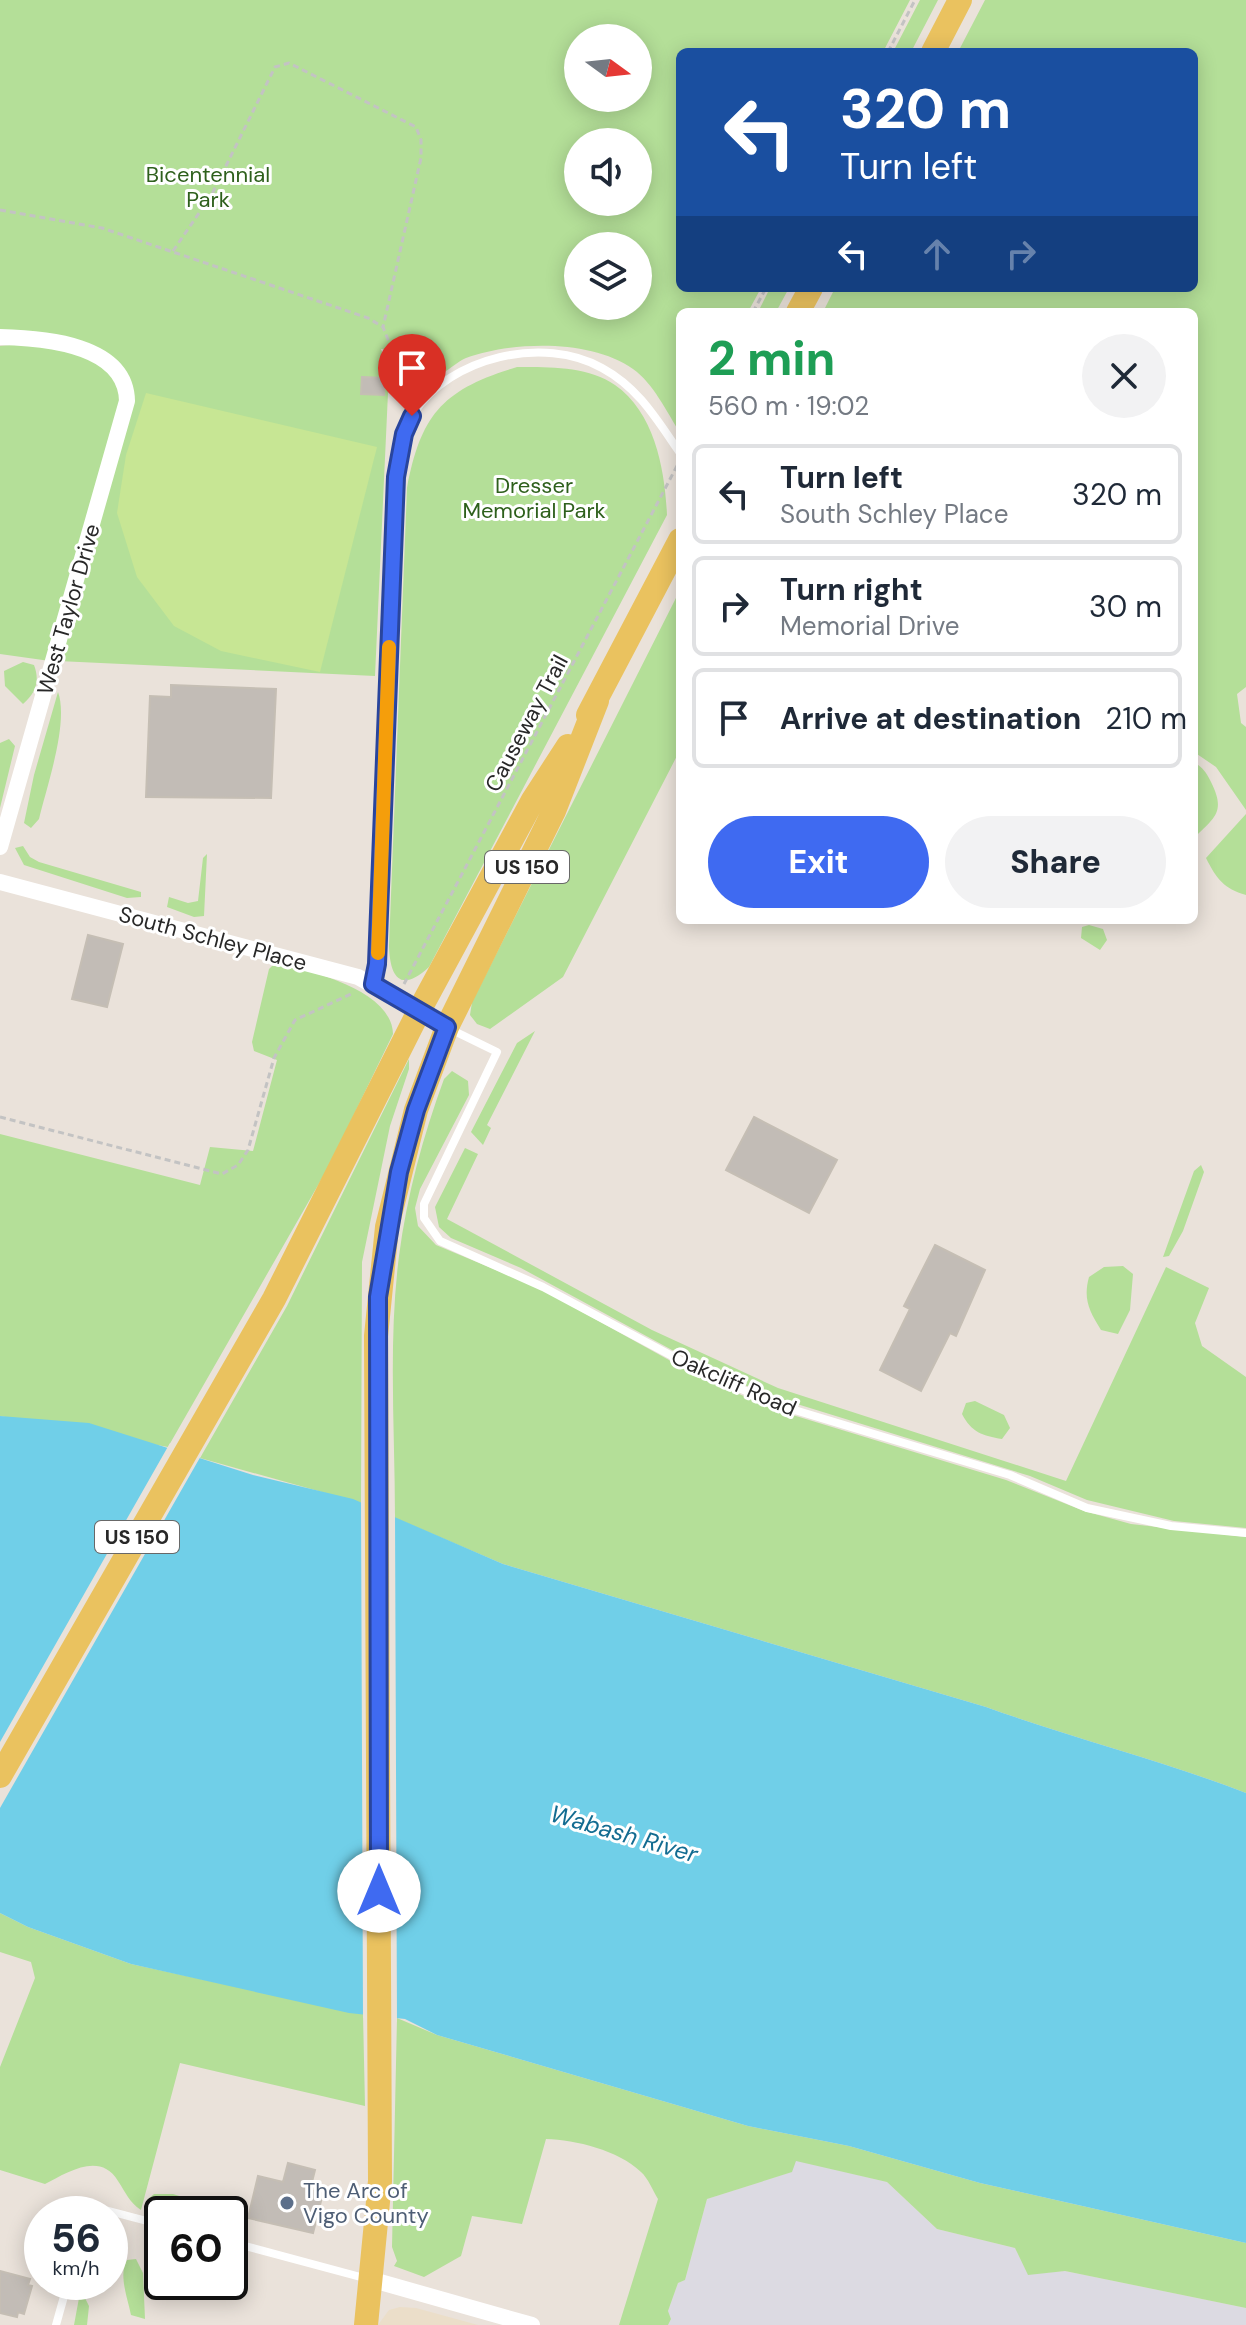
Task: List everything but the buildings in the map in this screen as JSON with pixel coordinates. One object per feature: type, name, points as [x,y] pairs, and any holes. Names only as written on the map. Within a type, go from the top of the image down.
[{"type":"main road","points":[[935,48],[960,0]]},
{"type":"main road","name":"US 150","points":[[0,1776],[274,1299],[419,1011],[533,800],[597,701],[676,548]]},
{"type":"main road","name":"US 150","points":[[366,2325],[373,2280],[380,2181],[378,1297],[394,1194],[416,1110],[447,1027],[554,811],[597,701]]},
{"type":"street","name":"West Taylor Drive","points":[[0,337],[65,345],[86,351],[119,371],[126,385],[127,401],[0,847]]},
{"type":"street","name":"South Schley Place","points":[[0,882],[324,966],[373,984],[447,1027]]},
{"type":"street","points":[[373,2280],[532,2325]]},
{"type":"lane","points":[[373,984],[377,964],[396,477],[404,434],[419,406],[440,385],[486,361],[511,355],[557,355],[599,366],[620,379],[656,415],[676,447]]},
{"type":"lane","name":"Oakcliff Road","points":[[447,1027],[497,1052],[424,1204],[424,1218],[440,1241],[533,1282],[702,1372],[778,1405],[1010,1475],[1087,1508],[1171,1526],[1246,1533]]},
{"type":"lane","points":[[248,2247],[373,2280]]},
{"type":"lane","points":[[56,2325],[63,2300]]},
{"type":"path","points":[[890,48],[915,0]]},
{"type":"path","points":[[173,251],[212,194],[254,115],[275,67],[289,63],[416,127],[421,140],[421,158],[383,327]]},
{"type":"path","points":[[0,210],[102,228],[368,318],[383,327],[397,356],[404,386],[419,406]]},
{"type":"path","name":"Causeway Trail","points":[[396,998],[676,469]]},
{"type":"path","points":[[0,1117],[222,1174],[238,1165],[248,1150],[274,1058],[295,1020],[373,984]]},
{"type":"shaded area","points":[[795,2160],[887,2182],[937,2229],[1015,2248],[1028,2274],[1065,2271],[1246,2308],[1246,2325],[668,2325],[671,2319],[668,2311],[678,2283],[685,2280],[707,2199],[791,2172]]},
{"type":"shaded area","points":[[416,2308],[478,2325],[378,2325],[389,2310]]},
{"type":"green space","name":"Bicentennial Park","points":[[0,0],[910,0],[885,48],[676,48],[676,292],[759,292],[750,308],[676,308],[676,426],[640,375],[616,359],[596,352],[551,346],[506,348],[466,358],[434,378],[424,380],[410,373],[397,350],[381,349],[389,371],[375,676],[58,661],[130,406],[121,366],[0,332]]},
{"type":"green space","points":[[920,0],[938,0],[913,48],[895,48]]},
{"type":"green space","points":[[985,0],[1246,0],[1246,687],[1237,694],[1241,723],[1246,727],[1246,810],[1216,767],[1198,755],[1198,308],[825,308],[833,292],[1198,292],[1198,48],[960,48]]},
{"type":"green space","points":[[768,292],[787,292],[778,308],[760,308]]},
{"type":"green space","points":[[29,343],[80,354],[114,374],[121,401],[50,661],[0,654],[0,346]]},
{"type":"green space","name":"Dresser Memorial Park","points":[[517,367],[568,369],[593,374],[615,385],[629,397],[649,427],[655,444],[664,480],[667,515],[429,967],[419,975],[404,980],[395,974],[389,946],[407,488],[420,441],[428,423],[440,408],[453,395],[471,385]]},
{"type":"green space","points":[[146,393],[377,447],[320,672],[221,651],[174,626],[137,577],[117,513],[126,455]]},
{"type":"green space","points":[[676,598],[676,758],[563,977],[490,1029],[477,1024],[470,1015],[472,1002]]},
{"type":"green space","points":[[23,662],[34,665],[37,681],[31,696],[23,704],[5,686],[4,671]]},
{"type":"green space","points":[[58,692],[61,720],[56,754],[39,819],[31,828],[24,823]]},
{"type":"green space","points":[[9,739],[15,746],[0,808],[0,743]]},
{"type":"green space","points":[[1198,765],[1209,779],[1218,800],[1213,819],[1198,834]]},
{"type":"green space","points":[[1246,814],[1246,895],[1222,882],[1206,858]]},
{"type":"green space","points":[[23,846],[30,857],[39,862],[141,892],[141,897],[127,898],[24,865],[15,848]]},
{"type":"green space","points":[[207,854],[204,916],[194,917],[167,907],[169,897],[188,903],[198,901],[203,858]]},
{"type":"green space","points":[[1089,925],[1103,929],[1107,940],[1100,950],[1081,938],[1082,927]]},
{"type":"green space","points":[[276,962],[328,977],[365,994],[379,1005],[389,1019],[393,1034],[329,1166],[168,1447],[0,1416],[0,1134],[200,1185],[210,1147],[253,1151],[277,1060],[254,1051],[252,1042],[269,969]]},
{"type":"green space","points":[[535,1031],[487,1125],[491,1128],[483,1145],[471,1132],[517,1043]]},
{"type":"green space","points":[[409,1059],[409,1069],[390,1126],[362,1262],[361,1503],[200,1458],[287,1306]]},
{"type":"green space","points":[[452,1071],[468,1081],[469,1095],[420,1189],[415,1208],[418,1226],[436,1245],[539,1288],[696,1375],[773,1409],[1006,1480],[1084,1511],[1131,1524],[1246,1537],[1246,1793],[986,1707],[503,1564],[395,1518],[393,1354],[399,1256],[406,1211],[423,1144],[444,1079]]},
{"type":"green space","points":[[465,1148],[478,1154],[447,1219],[652,1330],[778,1388],[1066,1481],[1166,1267],[1209,1288],[1195,1323],[1202,1346],[1246,1377],[1246,1528],[1174,1521],[1087,1500],[1030,1476],[784,1400],[718,1375],[521,1268],[451,1238],[439,1227],[435,1207]]},
{"type":"green space","points":[[1201,1165],[1204,1172],[1183,1231],[1169,1256],[1163,1257],[1194,1171]]},
{"type":"green space","points":[[1123,1266],[1133,1274],[1130,1310],[1118,1334],[1101,1330],[1090,1311],[1087,1292],[1089,1277],[1104,1267]]},
{"type":"green space","points":[[975,1401],[1004,1415],[1010,1428],[1002,1439],[978,1432],[969,1425],[962,1414],[966,1403]]},
{"type":"green space","points":[[0,1913],[28,1927],[131,1964],[363,2014],[365,2106],[180,2063],[141,2210],[111,2172],[102,2167],[83,2167],[45,2184],[0,2170],[0,2067],[35,1978],[31,1962],[0,1952]]},
{"type":"green space","points":[[397,2018],[437,2035],[748,2126],[849,2146],[980,2183],[1246,2243],[1246,2308],[1065,2271],[1028,2275],[1015,2248],[937,2229],[887,2182],[796,2161],[792,2172],[707,2199],[685,2280],[678,2283],[668,2311],[671,2319],[668,2325],[619,2325],[658,2199],[644,2175],[621,2158],[583,2144],[546,2139],[522,2224],[472,2216],[461,2256],[424,2277],[394,2266],[397,2261],[392,2247]]},
{"type":"green space","points":[[173,2194],[179,2196],[152,2196]]},
{"type":"green space","points":[[136,2259],[143,2273],[145,2319],[131,2315],[127,2300],[128,2260]]},
{"type":"green space","points":[[79,2300],[86,2300],[89,2306],[87,2325],[74,2325]]},
{"type":"water","name":"Wabash River","points":[[0,1416],[89,1423],[253,1475],[353,1499],[503,1564],[986,1707],[1246,1793],[1246,2243],[980,2183],[849,2146],[748,2126],[437,2035],[405,2019],[349,2013],[131,1964],[28,1927],[0,1913]]},
{"type":"pier","points":[[170,1443],[202,1454],[0,1808],[0,1742]]},
{"type":"pier","points":[[361,1499],[395,1514],[397,2022],[363,2018]]},
{"type":"slow traffic","points":[[378,953],[389,647]]},
{"type":"place","name":"The Arc of Vigo County","points":[[287,2203]]},
{"type":"route","points":[[379,1891],[378,1297],[387,1227],[399,1172],[416,1110],[447,1027],[373,984],[377,964],[396,477],[404,434],[412,416]]}]
